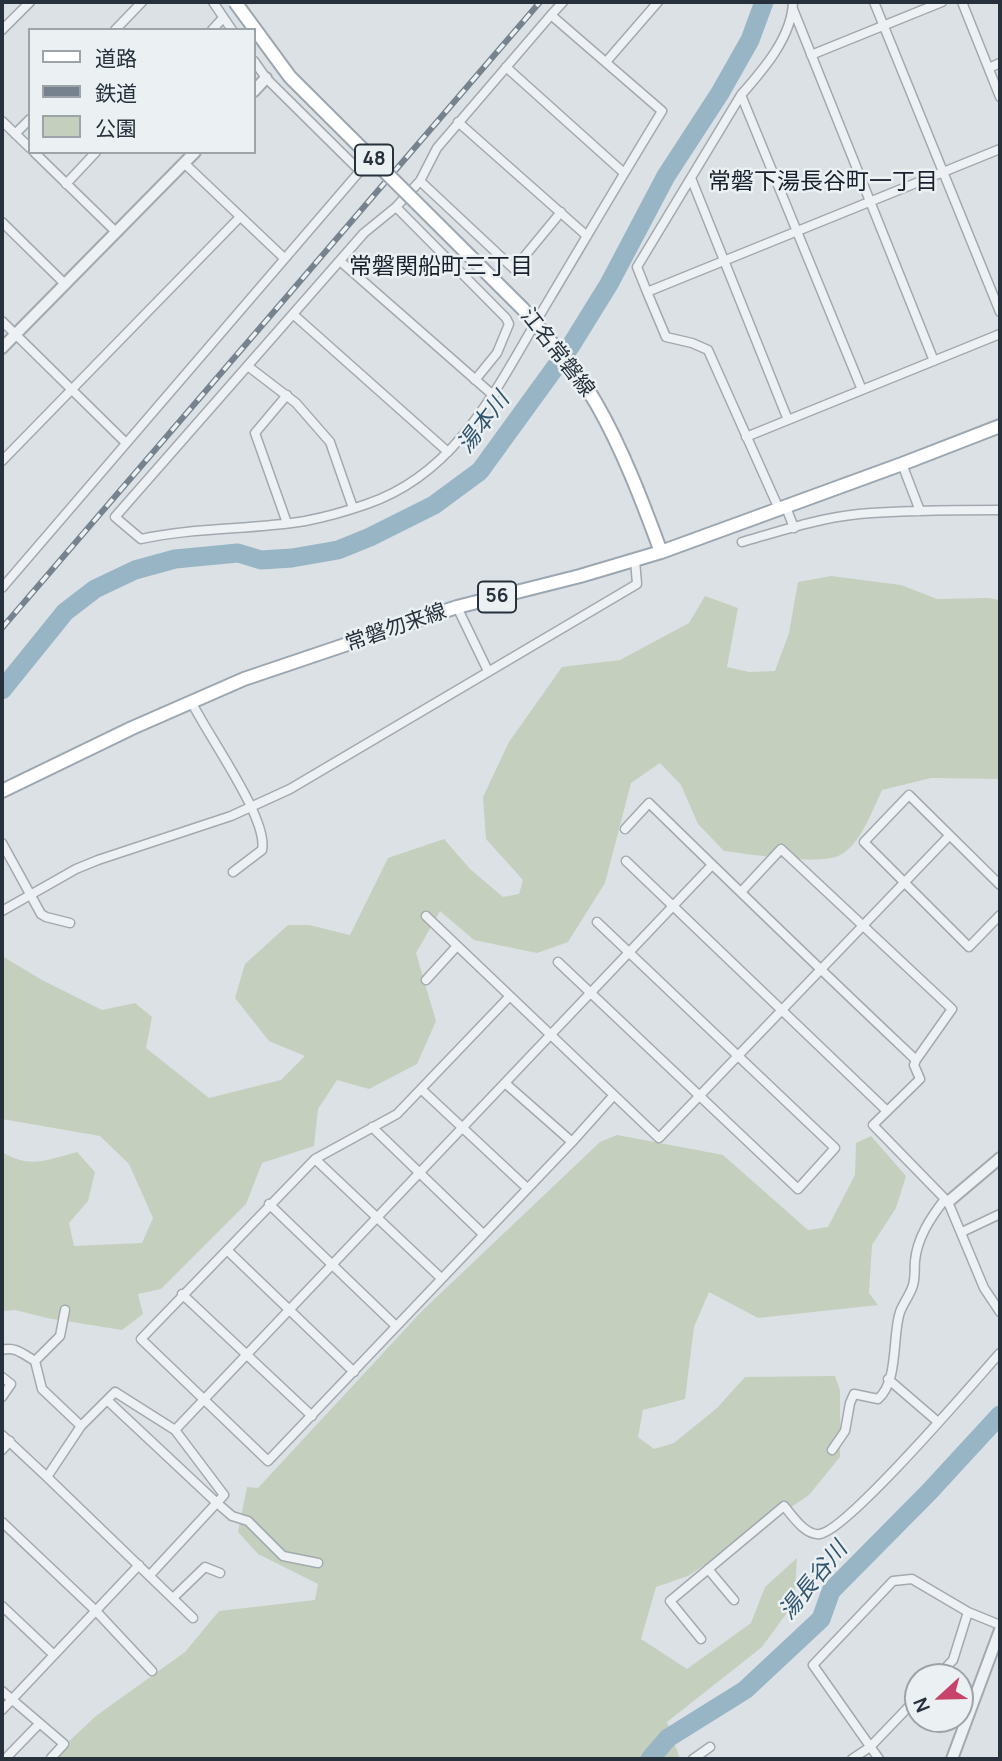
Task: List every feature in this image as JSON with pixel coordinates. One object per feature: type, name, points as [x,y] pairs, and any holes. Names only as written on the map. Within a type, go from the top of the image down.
[{"type":"main road","name":"江名常磐線","points":[[235,2],[254,28]]},
{"type":"main road","name":"江名常磐線","points":[[256,31],[290,77],[523,309],[572,368],[596,403],[614,440],[661,552]]},
{"type":"main road","name":"常磐勿来線","points":[[2,791],[191,701],[244,679],[457,607],[661,552],[1000,426]]},
{"type":"street","points":[[2,30],[30,2]]},
{"type":"street","points":[[117,28],[142,2]]},
{"type":"street","points":[[213,2],[230,28]]},
{"type":"street","points":[[551,15],[662,111],[587,236],[539,328],[494,396],[448,452],[425,472],[371,503],[287,523],[169,533],[141,539],[115,517],[364,233],[396,207],[421,181],[437,148],[458,122],[551,15],[563,2]]},
{"type":"street","points":[[606,62],[658,2]]},
{"type":"street","points":[[874,2],[1000,312]]},
{"type":"street","points":[[811,55],[942,2]]},
{"type":"street","points":[[962,2],[1000,97]]},
{"type":"street","points":[[793,6],[934,361]]},
{"type":"street","points":[[793,6],[782,38],[763,69],[741,95],[637,267],[666,337],[692,343],[708,351],[746,437],[794,528]]},
{"type":"street","points":[[214,28],[223,18]]},
{"type":"street","points":[[989,68],[1000,63]]},
{"type":"street","points":[[2,588],[360,172],[266,78],[256,64]]},
{"type":"street","points":[[506,67],[624,173]]},
{"type":"street","points":[[256,89],[266,78]]},
{"type":"street","points":[[741,95],[862,390]]},
{"type":"street","points":[[2,121],[28,146]]},
{"type":"street","points":[[15,134],[28,121]]},
{"type":"street","points":[[458,122],[587,236]]},
{"type":"street","points":[[647,292],[1000,149]]},
{"type":"street","points":[[36,154],[116,232]]},
{"type":"street","points":[[66,184],[94,154]]},
{"type":"street","points":[[2,348],[193,154]]},
{"type":"street","points":[[184,163],[284,258]]},
{"type":"street","points":[[691,178],[788,420]]},
{"type":"street","points":[[421,181],[514,269],[561,212]]},
{"type":"street","points":[[396,207],[509,324],[497,353],[475,380]]},
{"type":"street","points":[[2,461],[240,217]]},
{"type":"street","points":[[2,222],[65,284]]},
{"type":"street","points":[[340,261],[494,396]]},
{"type":"street","points":[[293,315],[448,452]]},
{"type":"street","points":[[2,321],[126,443]]},
{"type":"street","points":[[746,437],[1000,334]]},
{"type":"street","points":[[249,367],[287,395],[330,442],[353,508]]},
{"type":"street","points":[[287,395],[255,433],[287,523]]},
{"type":"street","points":[[902,464],[920,511]]},
{"type":"street","points":[[742,542],[858,514],[1000,510]]},
{"type":"street","points":[[2,911],[98,860],[252,807],[318,774],[637,584],[635,560]]},
{"type":"street","points":[[457,607],[488,671]]},
{"type":"street","points":[[191,701],[252,807],[263,838],[262,850],[233,872]]},
{"type":"street","points":[[1000,885],[909,795],[864,842],[969,947],[1000,915]]},
{"type":"street","points":[[625,829],[649,803],[916,1060]]},
{"type":"street","points":[[426,916],[659,1138],[949,836]]},
{"type":"street","points":[[2,843],[37,908],[46,917],[70,923]]},
{"type":"street","points":[[741,892],[781,849],[952,1009],[916,1060],[914,1065],[920,1079],[873,1125],[946,1201],[962,1231],[984,1288],[1000,1312]]},
{"type":"street","points":[[626,862],[886,1110]]},
{"type":"street","points":[[175,1430],[712,865]]},
{"type":"street","points":[[558,962],[798,1189],[835,1148],[597,922]]},
{"type":"street","points":[[426,980],[457,946]]},
{"type":"street","points":[[510,996],[397,1114],[315,1159],[141,1339],[268,1461],[614,1095]]},
{"type":"street","points":[[505,1083],[572,1142]]},
{"type":"street","points":[[421,1089],[527,1188]]},
{"type":"street","points":[[372,1127],[483,1234]]},
{"type":"street","points":[[832,1450],[845,1431],[854,1394],[878,1399],[885,1392],[897,1344],[900,1314],[915,1278],[916,1255],[925,1228],[946,1201],[1000,1157]]},
{"type":"street","points":[[315,1159],[441,1278]]},
{"type":"street","points":[[269,1204],[396,1326]]},
{"type":"street","points":[[962,1231],[1000,1214]]},
{"type":"street","points":[[227,1250],[354,1372]]},
{"type":"street","points":[[182,1294],[312,1416]]},
{"type":"street","points":[[35,1361],[60,1336],[65,1310]]},
{"type":"street","points":[[2,1350],[15,1348],[35,1361],[41,1389],[81,1426]]},
{"type":"street","points":[[702,1639],[670,1601],[784,1506],[803,1528],[811,1533],[820,1534],[829,1530],[859,1506],[1000,1353]]},
{"type":"street","points":[[2,1377],[11,1384],[2,1396]]},
{"type":"street","points":[[888,1379],[938,1422]]},
{"type":"street","points":[[47,1477],[81,1426],[115,1392],[175,1430],[224,1495],[150,1575]]},
{"type":"street","points":[[107,1400],[217,1503],[232,1516],[248,1521],[283,1556],[318,1563]]},
{"type":"street","points":[[2,1435],[193,1618]]},
{"type":"street","points":[[2,1450],[10,1441]]},
{"type":"street","points":[[2,1522],[96,1611],[152,1671]]},
{"type":"street","points":[[2,1710],[139,1565]]},
{"type":"street","points":[[173,1598],[205,1567],[220,1573]]},
{"type":"street","points":[[708,1569],[734,1600]]},
{"type":"street","points":[[879,1759],[813,1665],[893,1581],[912,1579],[1000,1628],[954,1759]]},
{"type":"street","points":[[2,1606],[54,1655]]},
{"type":"street","points":[[950,1663],[968,1612]]},
{"type":"street","points":[[2,1691],[64,1744],[51,1758]]},
{"type":"street","points":[[852,1759],[870,1746],[904,1711]]},
{"type":"street","points":[[5,1759],[39,1724]]},
{"type":"street","points":[[694,1759],[710,1747]]},
{"type":"green space","points":[[831,576],[901,585],[937,599],[1000,600],[1000,779],[931,778],[882,790],[866,825],[849,849],[832,858],[802,860],[724,851],[698,824],[681,785],[660,763],[631,783],[605,883],[568,942],[537,953],[474,940],[440,911],[416,953],[436,1021],[417,1064],[369,1089],[337,1080],[318,1109],[314,1146],[262,1163],[246,1204],[161,1289],[138,1294],[143,1314],[122,1330],[15,1310],[2,1311],[2,1152],[30,1162],[77,1152],[95,1172],[88,1201],[69,1223],[74,1246],[142,1243],[153,1218],[129,1164],[100,1136],[2,1119],[2,956],[42,980],[102,1010],[135,1003],[152,1017],[146,1048],[209,1098],[281,1080],[305,1056],[269,1041],[235,998],[245,964],[288,925],[309,925],[350,935],[388,858],[444,839],[470,869],[503,897],[519,894],[523,880],[486,839],[483,797],[509,742],[562,667],[620,660],[689,623],[705,596],[738,608],[727,667],[749,672],[775,671],[789,633],[798,582]]},
{"type":"green space","points":[[617,1135],[723,1155],[808,1230],[828,1227],[855,1175],[856,1143],[871,1136],[906,1176],[896,1208],[872,1245],[869,1293],[878,1305],[758,1318],[709,1292],[694,1327],[685,1399],[643,1410],[638,1437],[654,1449],[674,1443],[717,1408],[745,1377],[835,1376],[840,1390],[840,1457],[809,1495],[688,1576],[656,1587],[641,1639],[687,1669],[751,1623],[765,1587],[797,1558],[794,1603],[762,1647],[667,1722],[680,1759],[50,1759],[96,1716],[185,1652],[219,1611],[315,1600],[318,1584],[258,1554],[238,1532],[247,1487],[258,1488],[422,1311],[600,1142]]},
{"type":"waterway","name":"湯本川","points":[[2,690],[65,612],[95,589],[135,570],[175,559],[238,553],[261,560],[338,550],[434,505],[480,471],[570,347],[609,284],[666,176],[720,93],[750,40],[764,2]]},
{"type":"waterway","name":"湯長谷川","points":[[650,1759],[668,1738],[745,1690],[821,1619],[831,1591],[929,1492],[1000,1415]]},
{"type":"railway","points":[[2,628],[540,2]]},
{"type":"district","name":"常磐下湯長谷町一丁目","points":[[823,183]]},
{"type":"district","name":"常磐関船町三丁目","points":[[441,268]]}]
